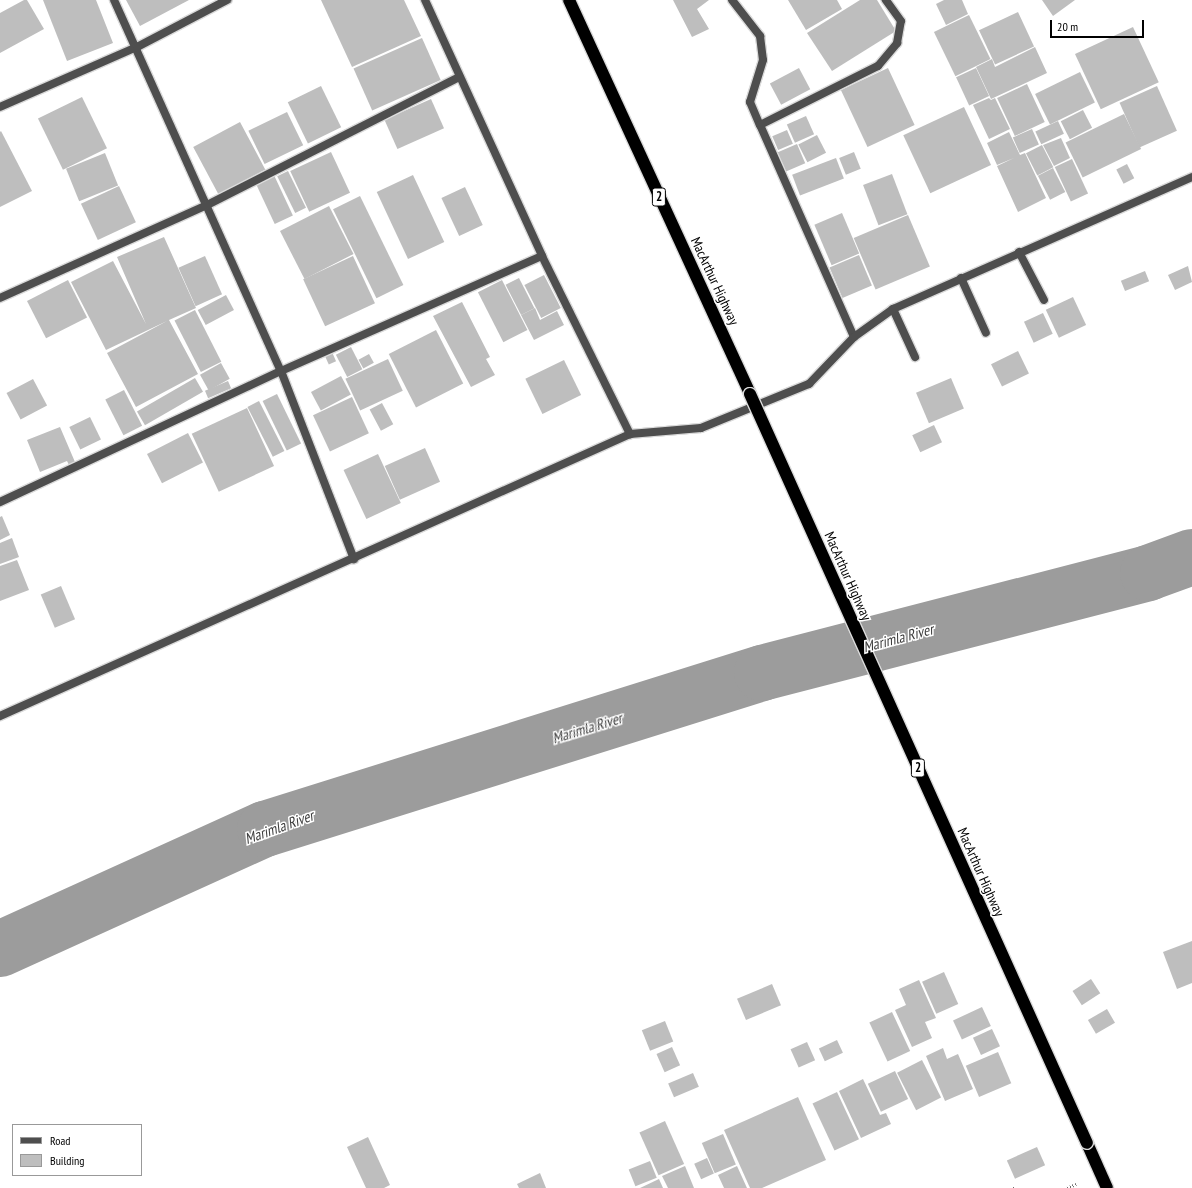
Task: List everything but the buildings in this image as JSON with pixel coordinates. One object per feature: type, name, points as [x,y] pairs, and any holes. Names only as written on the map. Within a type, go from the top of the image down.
[{"type":"highway","name":"MacArthur Highway","points":[[569,0],[750,394],[1107,1188]]},
{"type":"street","points":[[114,0],[137,47],[281,371],[354,559]]},
{"type":"street","points":[[0,107],[137,47],[227,0]]},
{"type":"street","points":[[425,0],[458,77],[542,256],[630,434]]},
{"type":"street","points":[[732,0],[760,36],[763,60],[750,102],[854,337]]},
{"type":"street","points":[[760,125],[878,66],[897,43],[901,21],[886,0]]},
{"type":"street","points":[[0,298],[207,205],[458,77]]},
{"type":"street","points":[[0,716],[354,559],[630,434],[701,428],[809,384],[854,337],[893,309],[1019,252],[1192,177]]},
{"type":"street","points":[[1019,252],[1044,300]]},
{"type":"street","points":[[0,502],[281,371],[542,256]]},
{"type":"street","points":[[961,278],[986,333]]},
{"type":"street","points":[[893,309],[915,357]]},
{"type":"path","points":[[1067,1188],[1076,1184]]},
{"type":"waterway","name":"Marimla River","points":[[0,949],[265,829],[762,673],[1148,573],[1192,557]]}]
